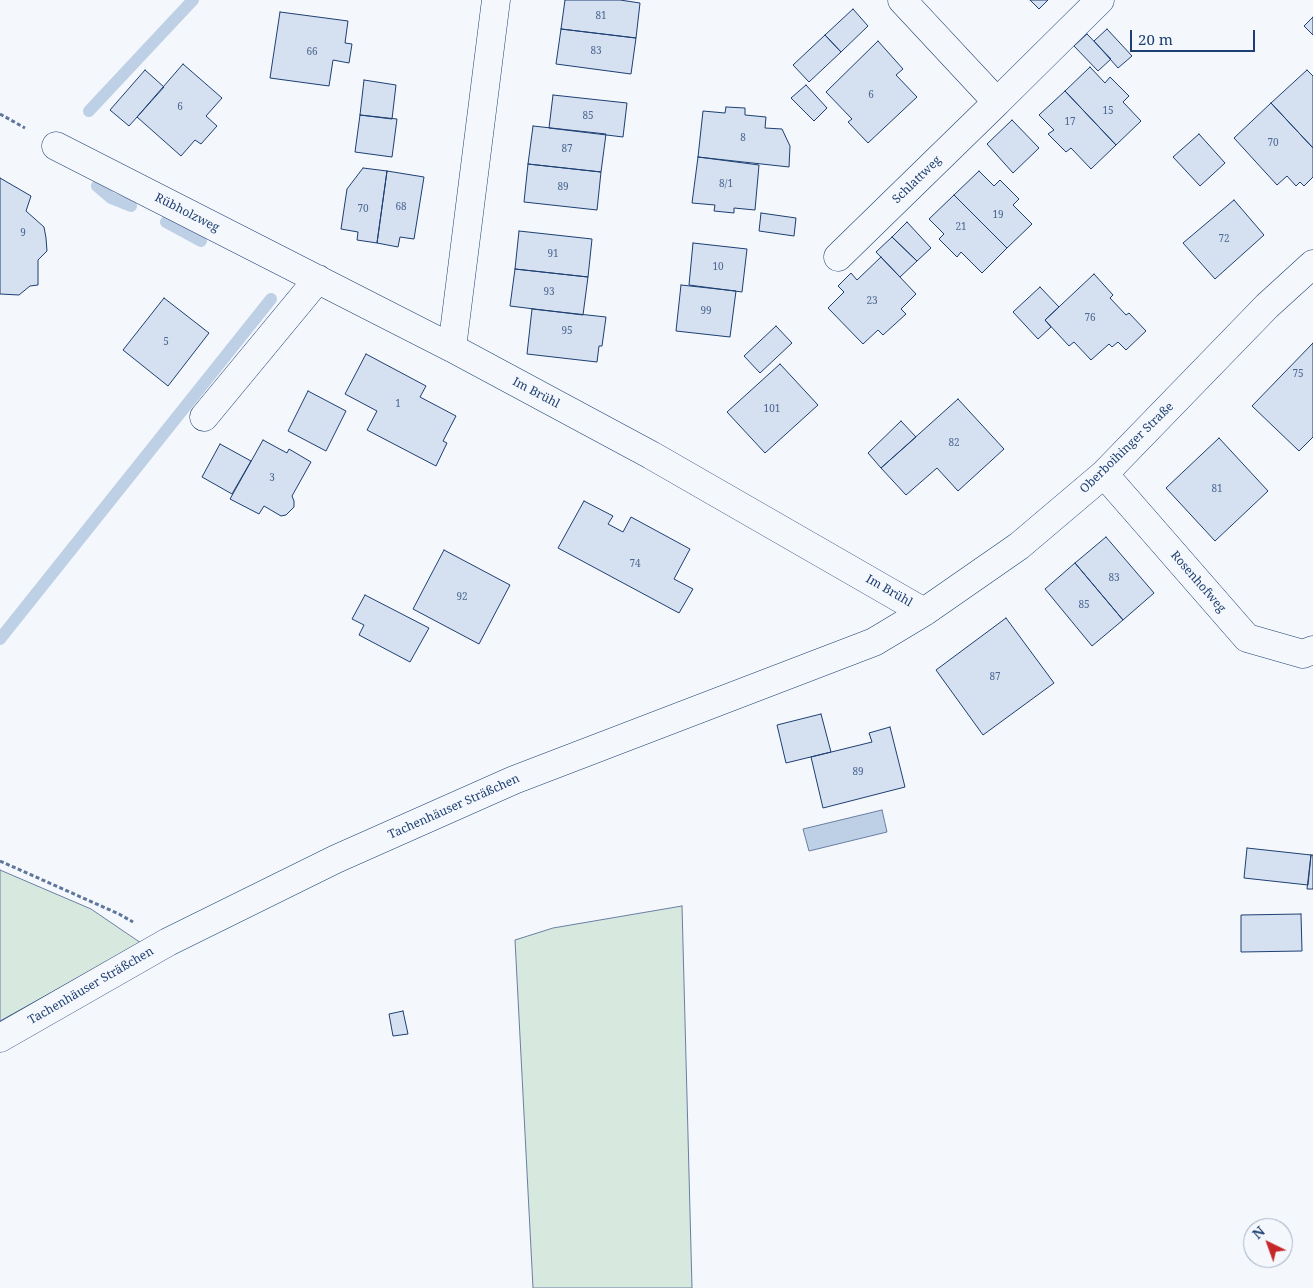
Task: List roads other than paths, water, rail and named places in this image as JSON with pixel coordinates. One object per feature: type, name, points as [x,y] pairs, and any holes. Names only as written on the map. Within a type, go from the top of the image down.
[{"type":"street","points":[[452,348],[496,0]]},
{"type":"street","points":[[902,0],[997,102]]},
{"type":"street","name":"Schlattweg","points":[[838,257],[1100,0]]},
{"type":"street","name":"Rübholzweg","points":[[56,146],[452,348]]},
{"type":"street","name":"Oberboihinger Straße","points":[[924,612],[1019,546],[1104,474],[1267,306],[1313,264]]},
{"type":"street","points":[[204,418],[318,280]]},
{"type":"street","name":"Im Brühl","points":[[452,348],[651,455],[924,612]]},
{"type":"street","name":"Rosenhofweg","points":[[1104,474],[1247,638],[1303,654],[1313,650]]},
{"type":"street","name":"Tachenhäuser Sträßchen","points":[[0,1038],[168,942],[336,859],[514,780],[874,642],[924,612]]},
{"type":"water","points":[[882,810],[887,832],[809,851],[803,829]]},
{"type":"waterway","points":[[89,111],[193,0]]},
{"type":"waterway","points":[[97,186],[111,198],[131,206]]},
{"type":"waterway","points":[[166,222],[201,241]]},
{"type":"waterway","points":[[0,639],[271,299]]}]
